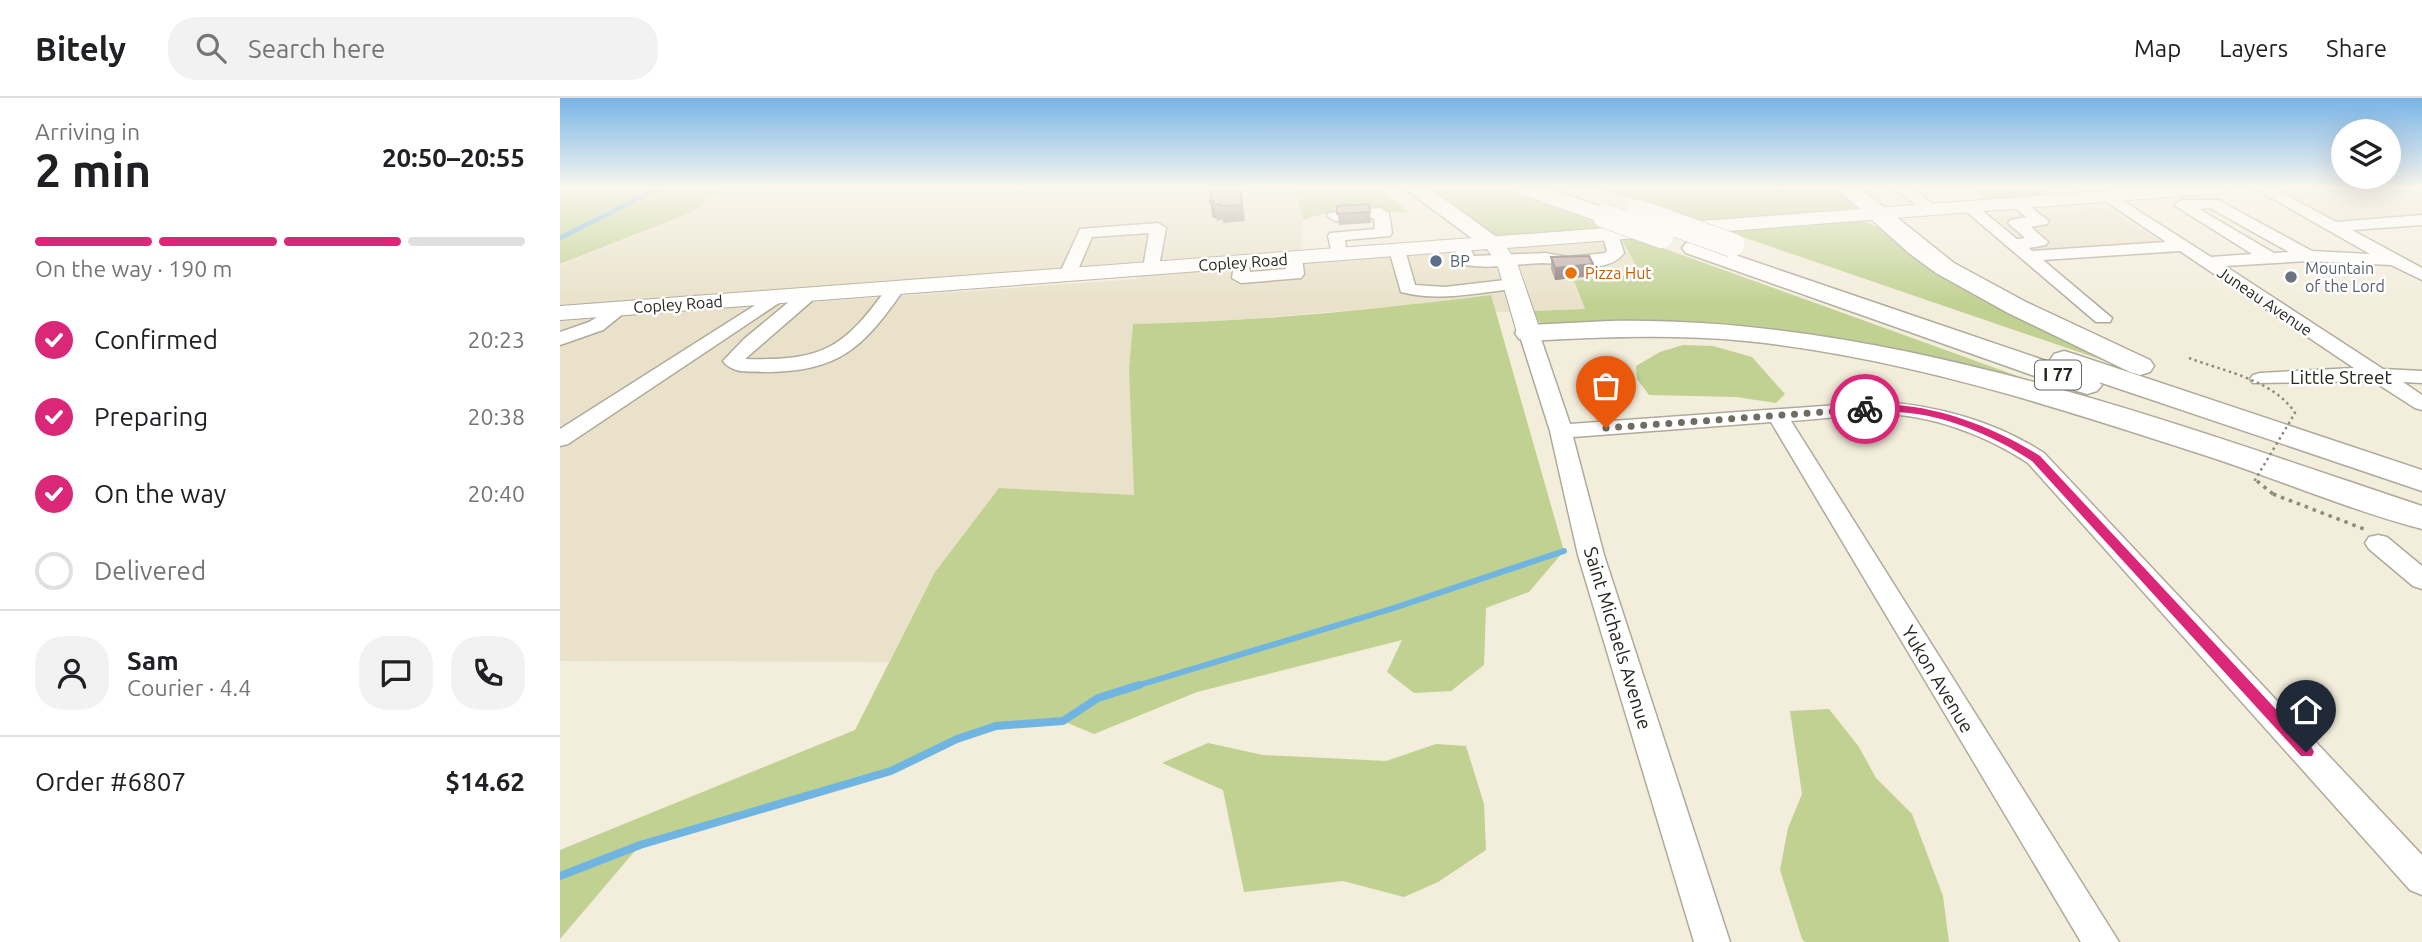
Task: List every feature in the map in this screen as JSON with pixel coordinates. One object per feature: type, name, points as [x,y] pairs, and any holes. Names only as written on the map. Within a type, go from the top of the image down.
[{"type":"highway","points":[[1466,227],[1499,252]]},
{"type":"highway","name":"I 77","points":[[1617,227],[1694,248],[2422,504]]},
{"type":"highway","name":"I 77","points":[[1684,227],[1936,317],[2422,481]]},
{"type":"highway","points":[[1893,227],[1945,268],[2057,327],[2143,368],[2422,472]]},
{"type":"highway","points":[[1529,333],[1681,328],[1774,336],[1846,346],[1950,369],[2081,405],[2422,518]]},
{"type":"main road","name":"Copley Road","points":[[560,313],[1461,245],[1499,252],[1541,249],[1601,227]]},
{"type":"main road","points":[[1499,252],[1514,284],[1529,333]]},
{"type":"street","points":[[1339,254],[1336,236],[1384,233],[1383,227]]},
{"type":"street","points":[[1994,227],[2103,318]]},
{"type":"street","points":[[2014,244],[2040,242],[2022,227]]},
{"type":"street","name":"Juneau Avenue","points":[[2166,227],[2191,241],[2207,262],[2422,404]]},
{"type":"street","points":[[2218,227],[2270,258]]},
{"type":"street","points":[[2258,227],[2308,256]]},
{"type":"street","points":[[2325,227],[2366,258]]},
{"type":"street","points":[[2291,246],[2380,227]]},
{"type":"street","points":[[1069,275],[1086,232],[1158,228],[1152,268]]},
{"type":"street","points":[[2263,231],[2308,228],[2336,235],[2395,260],[2422,275]]},
{"type":"street","points":[[2028,256],[2234,237]]},
{"type":"street","points":[[1397,250],[1408,288],[1418,292],[1444,292],[1514,284]]},
{"type":"street","points":[[2207,262],[2308,256],[2395,260]]},
{"type":"street","points":[[808,295],[733,361],[737,365],[764,366],[812,362],[830,357],[851,343],[881,310],[896,288]]},
{"type":"street","points":[[560,439],[776,297]]},
{"type":"street","points":[[560,339],[596,327],[620,309]]},
{"type":"street","name":"Saint Michaels Avenue","points":[[1529,333],[1561,431],[1591,555],[1712,942]]},
{"type":"street","name":"Little Street","points":[[2260,379],[2314,375],[2422,377]]},
{"type":"street","points":[[1561,431],[1894,408],[1944,417],[2012,443],[2036,458],[2422,879]]},
{"type":"street","name":"Yukon Avenue","points":[[1777,415],[2101,942]]},
{"type":"street","points":[[2373,536],[2422,580]]},
{"type":"path","points":[[2189,358],[2266,388],[2293,406],[2295,413],[2255,480],[2273,494],[2373,536]]},
{"type":"shaded area","points":[[654,227],[1303,227],[1301,252],[560,308],[560,265]]},
{"type":"shaded area","points":[[2007,227],[2139,227],[2165,244],[2038,252]]},
{"type":"shaded area","points":[[1620,237],[1640,273],[1574,282],[1585,309],[1496,312],[1491,295],[1412,305],[1197,323],[1133,324],[1129,369],[1134,495],[999,488],[935,572],[889,662],[560,661],[560,320],[1136,279],[1138,271]]},
{"type":"green space","points":[[560,227],[653,227],[560,264]]},
{"type":"green space","points":[[1481,227],[1610,228],[1495,237]]},
{"type":"green space","points":[[1775,227],[1879,227],[1925,263],[2114,359],[2108,362],[1725,231]]},
{"type":"green space","points":[[1635,238],[2034,382],[2031,386],[1848,341],[1550,327],[1534,320],[1531,311],[1585,309],[1574,281],[1640,273],[1622,240]]},
{"type":"green space","points":[[1491,295],[1564,551],[1529,592],[1486,608],[1484,665],[1451,691],[1414,693],[1387,672],[1402,640],[1197,692],[1094,734],[1063,721],[996,726],[957,739],[891,771],[640,845],[560,939],[560,850],[855,730],[935,572],[999,488],[1134,495],[1129,369],[1133,324],[1312,314]]},
{"type":"green space","points":[[1683,345],[1713,346],[1752,357],[1785,394],[1776,403],[1736,397],[1649,395],[1637,379],[1636,366],[1660,352]]},
{"type":"green space","points":[[1829,709],[1859,747],[1876,778],[1912,814],[1943,896],[1949,942],[1805,942],[1802,939],[1780,870],[1788,828],[1802,794],[1790,711]]},
{"type":"green space","points":[[1208,743],[1263,755],[1386,761],[1436,744],[1466,746],[1484,804],[1486,850],[1438,882],[1404,897],[1343,881],[1244,892],[1223,790],[1162,763]]},
{"type":"building","points":[[1589,256],[1593,264],[1555,268],[1551,257]]},
{"type":"waterway","points":[[560,238],[581,227]]},
{"type":"waterway","points":[[1133,687],[1394,608],[1564,551]]},
{"type":"waterway","points":[[560,876],[640,845],[891,771],[957,739],[996,726],[1063,721],[1098,698],[1139,685]]},
{"type":"way so far","points":[[1606,428],[1865,409]]},
{"type":"place","name":"BP","points":[[1436,261]]},
{"type":"place","name":"Pizza Hut","points":[[1571,273]]},
{"type":"place","name":"Mountain of the Lord","points":[[2291,277]]},
{"type":"route","points":[[1865,409],[1910,410],[1944,417],[2012,443],[2036,458],[2306,752]]}]
